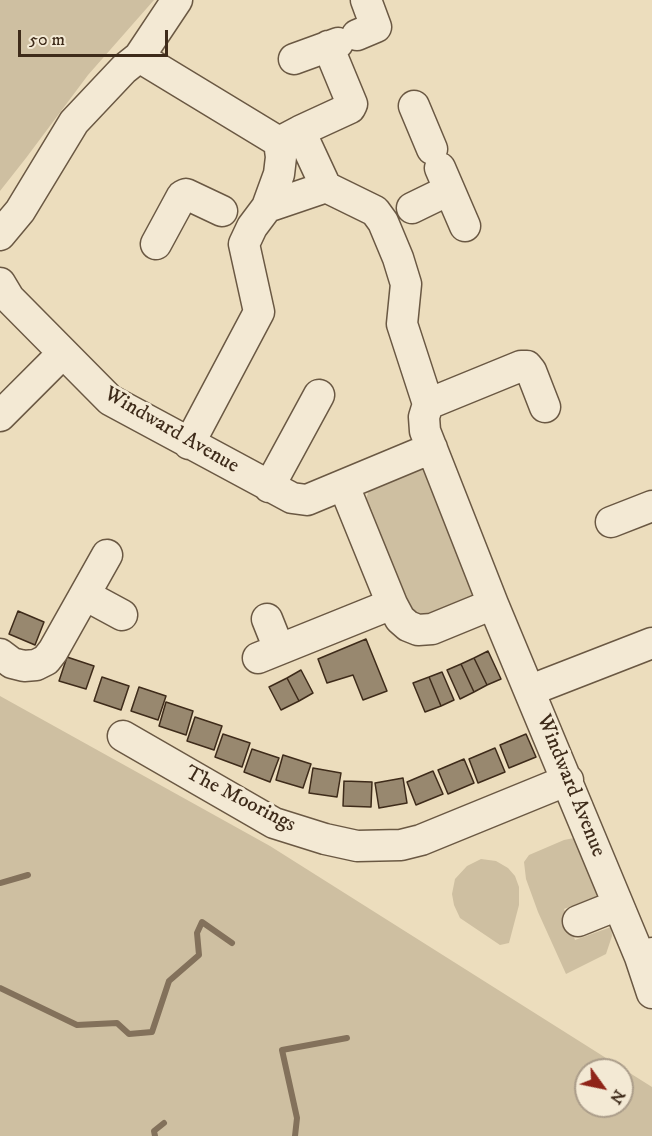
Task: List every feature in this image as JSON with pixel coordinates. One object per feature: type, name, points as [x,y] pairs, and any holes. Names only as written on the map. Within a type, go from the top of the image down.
[{"type":"street","points":[[0,235],[20,211],[74,122],[124,69],[139,57],[177,0]]},
{"type":"street","points":[[294,59],[376,27],[366,0]]},
{"type":"street","points":[[189,444],[260,312],[244,244],[245,217],[279,174],[281,157],[290,136],[350,108],[352,104],[341,41]]},
{"type":"street","points":[[139,57],[290,136],[326,187],[375,211],[396,216]]},
{"type":"street","points":[[414,106],[465,226]]},
{"type":"street","points":[[432,448],[425,431],[424,417],[428,404],[402,324],[406,284],[398,258],[396,216],[440,169]]},
{"type":"street","points":[[156,244],[182,196],[186,194],[245,217],[326,187]]},
{"type":"street","name":"Windward Avenue","points":[[0,283],[9,298],[110,400],[292,498],[307,500],[432,448],[618,905],[646,955],[652,993]]},
{"type":"street","points":[[0,416],[63,353]]},
{"type":"street","points":[[428,404],[521,366],[527,366],[531,370],[545,407]]},
{"type":"street","points":[[269,487],[319,395]]},
{"type":"street","points":[[344,486],[392,604],[400,619],[408,626],[418,630],[432,629],[494,604]]},
{"type":"street","points":[[611,522],[652,506]]},
{"type":"street","points":[[0,654],[12,663],[24,666],[36,665],[46,660],[107,555]]},
{"type":"street","points":[[85,595],[122,615]]},
{"type":"street","points":[[267,619],[268,654],[392,604]]},
{"type":"street","points":[[531,690],[652,643]]},
{"type":"street","name":"The Moorings","points":[[123,736],[274,823],[299,819],[357,846],[401,845],[526,809],[568,780]]},
{"type":"street","points":[[578,921],[618,905]]},
{"type":"shaded area","points":[[0,0],[154,0],[88,75],[0,191]]},
{"type":"shaded area","points":[[418,467],[424,469],[475,599],[430,621],[413,617],[365,502],[370,487]]},
{"type":"shaded area","points":[[0,696],[270,846],[606,1058],[574,1058],[574,1118],[634,1118],[634,1076],[652,1087],[652,1136],[0,1136]]},
{"type":"shaded area","points":[[574,838],[600,895],[564,909],[575,940],[611,927],[612,936],[606,954],[566,974],[538,912],[526,879],[524,862],[529,855]]},
{"type":"shaded area","points":[[481,859],[496,861],[508,868],[515,876],[519,887],[519,905],[509,943],[500,945],[460,918],[454,905],[452,894],[455,879],[467,866]]},
{"type":"building","points":[[18,611],[44,622],[35,645],[9,634]]},
{"type":"building","points":[[366,639],[387,691],[363,700],[353,675],[327,683],[318,659]]},
{"type":"building","points":[[488,651],[501,679],[487,685],[474,658]]},
{"type":"building","points":[[67,657],[94,666],[86,689],[59,681]]},
{"type":"building","points":[[474,658],[487,685],[474,692],[461,664]]},
{"type":"building","points":[[461,664],[474,692],[460,699],[447,670]]},
{"type":"building","points":[[301,670],[313,693],[299,701],[287,678]]},
{"type":"building","points":[[442,672],[454,700],[441,706],[429,677]]},
{"type":"building","points":[[102,677],[129,686],[121,710],[94,701]]},
{"type":"building","points":[[429,677],[441,706],[425,712],[413,683]]},
{"type":"building","points":[[287,678],[299,701],[281,710],[269,687]]},
{"type":"building","points":[[139,687],[166,696],[158,720],[131,711]]},
{"type":"building","points":[[166,702],[193,711],[186,735],[159,726]]},
{"type":"building","points":[[195,717],[222,726],[214,750],[187,741]]},
{"type":"building","points":[[223,734],[250,743],[242,767],[215,757]]},
{"type":"building","points":[[526,734],[536,757],[509,768],[500,745]]},
{"type":"building","points":[[495,748],[505,772],[478,783],[469,759]]},
{"type":"building","points":[[252,749],[279,758],[270,782],[244,772]]},
{"type":"building","points":[[283,755],[311,764],[303,788],[276,780]]},
{"type":"building","points":[[464,759],[474,783],[448,794],[438,770]]},
{"type":"building","points":[[313,768],[341,773],[337,797],[309,793]]},
{"type":"building","points":[[433,771],[443,794],[416,805],[407,782]]},
{"type":"building","points":[[403,778],[407,803],[379,808],[375,783]]},
{"type":"building","points":[[344,781],[372,782],[371,807],[343,806]]},
{"type":"waterway","points":[[0,883],[28,875]]},
{"type":"waterway","points":[[0,988],[77,1025],[117,1023],[129,1034],[152,1032],[169,981],[199,955],[197,933],[202,922],[232,943]]},
{"type":"waterway","points":[[295,1136],[297,1118],[282,1050],[347,1038]]},
{"type":"waterway","points":[[155,1136],[154,1131],[164,1123]]}]
